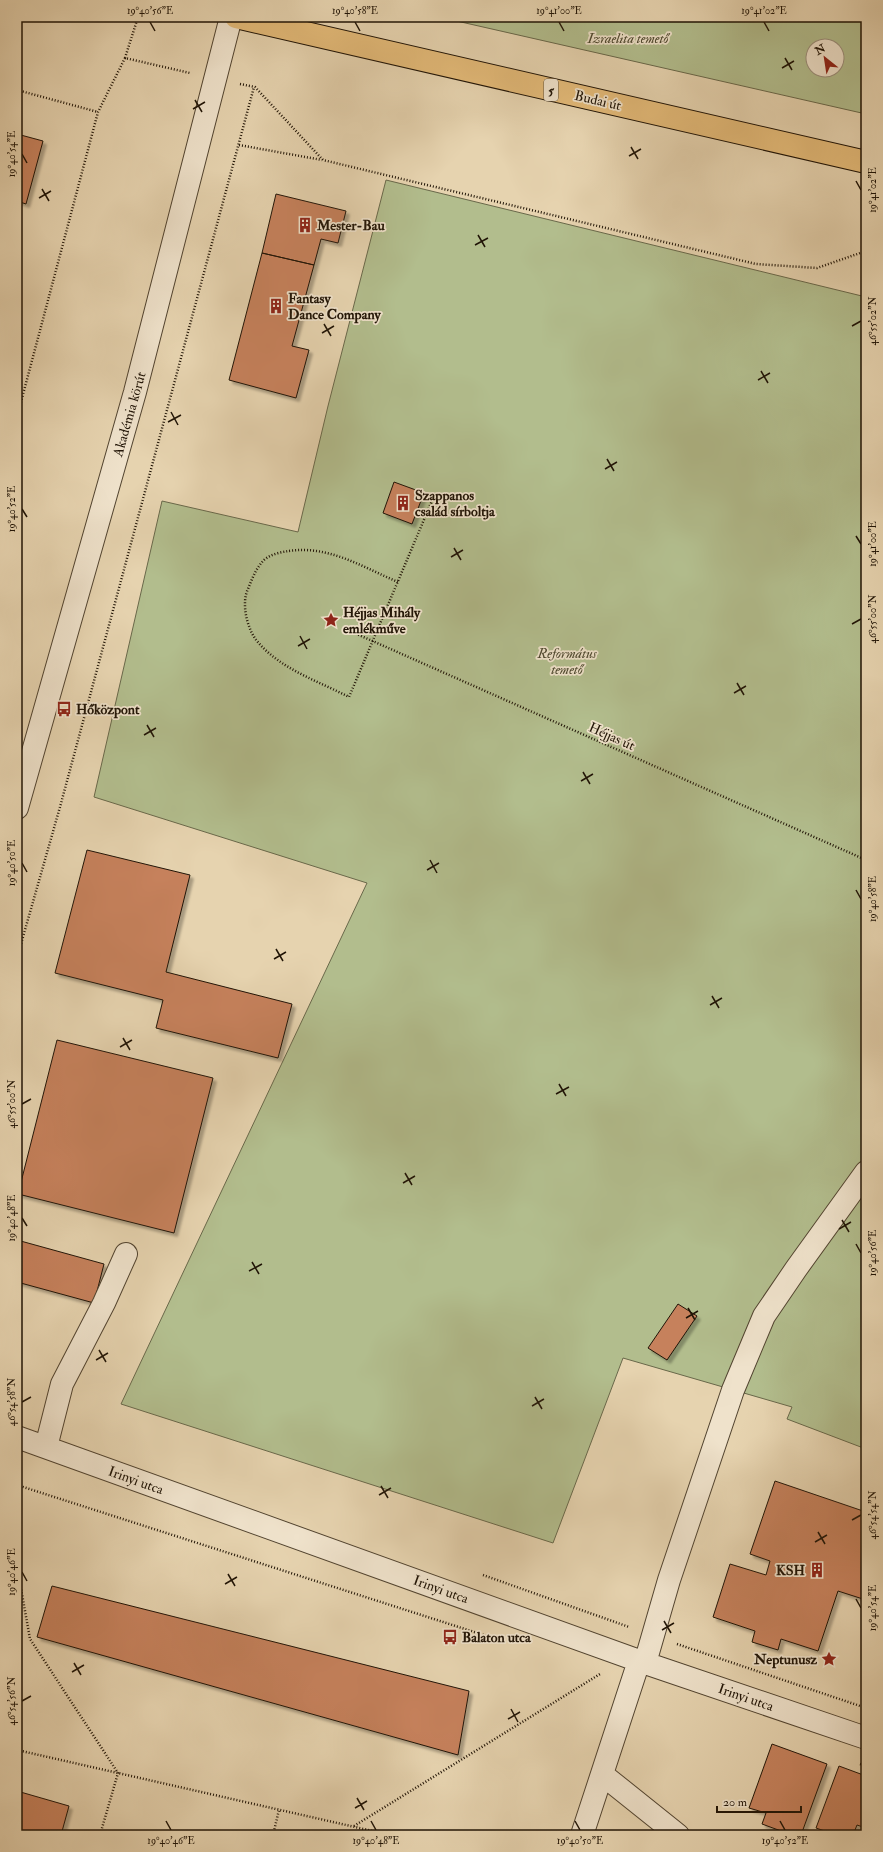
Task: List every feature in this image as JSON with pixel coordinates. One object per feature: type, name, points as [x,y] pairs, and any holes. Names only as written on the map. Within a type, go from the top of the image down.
[{"type":"main road","name":"Budai út","points":[[236,17],[866,162]]},
{"type":"street","name":"Akadémia körút","points":[[17,808],[135,392],[231,17]]},
{"type":"street","points":[[582,1835],[652,1635],[733,1390],[764,1316],[866,1172]]},
{"type":"street","points":[[46,1448],[62,1384],[104,1303],[126,1254]]},
{"type":"street","name":"Irinyi utca","points":[[17,1437],[642,1662],[866,1738]]},
{"type":"street","points":[[603,1775],[678,1835]]},
{"type":"path","points":[[17,417],[98,112],[125,58],[138,17]]},
{"type":"path","points":[[125,58],[255,87],[323,160]]},
{"type":"path","points":[[17,958],[64,792],[238,145],[255,87]]},
{"type":"path","points":[[17,90],[98,112]]},
{"type":"path","points":[[238,145],[323,160],[756,264],[817,268],[866,251]]},
{"type":"path","points":[[398,582],[330,552],[306,548],[281,552],[265,560],[254,574],[245,594],[245,610],[255,639],[269,653],[285,665],[349,697],[374,641],[434,496]]},
{"type":"path","name":"Héjjas út","points":[[350,631],[866,860]]},
{"type":"path","points":[[17,1485],[503,1641]]},
{"type":"path","points":[[17,1566],[30,1640],[118,1773],[100,1835]]},
{"type":"path","points":[[480,1574],[652,1635],[866,1708]]},
{"type":"path","points":[[353,1827],[602,1673],[594,1670]]},
{"type":"path","points":[[17,1750],[390,1835]]},
{"type":"path","points":[[858,1764],[866,1766]]},
{"type":"path","points":[[273,1835],[279,1810]]},
{"type":"green space","name":"Izraelita temető","points":[[439,17],[866,17],[866,114]]},
{"type":"green space","name":"Református temető","points":[[386,180],[866,297],[866,1449],[787,1419],[792,1407],[623,1358],[553,1543],[121,1404],[367,883],[94,797],[162,501],[298,532],[328,406]]},
{"type":"building","points":[[17,134],[43,141],[26,204],[17,201]]},
{"type":"building","name":"Mester-Bau","points":[[276,194],[346,211],[338,243],[321,239],[314,265],[262,253]]},
{"type":"building","name":"Fantasy Dance Company","points":[[262,253],[314,265],[292,346],[309,350],[296,398],[229,380]]},
{"type":"building","name":"Szappanos család sírboltja","points":[[394,482],[424,493],[412,524],[383,513]]},
{"type":"building","points":[[87,850],[190,875],[166,972],[292,1004],[278,1058],[156,1028],[163,1000],[55,973]]},
{"type":"building","points":[[57,1040],[213,1078],[174,1233],[18,1194]]},
{"type":"building","points":[[17,1240],[104,1264],[94,1303],[17,1282]]},
{"type":"building","points":[[678,1304],[697,1316],[667,1360],[648,1348]]},
{"type":"building","name":"KSH","points":[[775,1481],[866,1512],[866,1600],[838,1591],[818,1651],[781,1639],[778,1650],[752,1642],[755,1631],[713,1617],[730,1564],[766,1575],[770,1561],[750,1554]]},
{"type":"building","points":[[52,1586],[469,1691],[458,1755],[37,1637]]},
{"type":"building","points":[[772,1744],[827,1764],[801,1835],[792,1835],[762,1824],[766,1813],[749,1808]]},
{"type":"building","points":[[839,1766],[866,1776],[866,1828],[857,1825],[853,1835],[836,1835],[816,1828]]},
{"type":"building","points":[[17,1791],[69,1806],[61,1835],[17,1835]]},
{"type":"place","name":"Mester-Bau","points":[[305,225]]},
{"type":"place","name":"Fantasy Dance Company","points":[[276,306]]},
{"type":"place","name":"Szappanos család sírboltja","points":[[403,503]]},
{"type":"place","name":"Héjjas Mihály emlékműve","points":[[331,620]]},
{"type":"place","name":"Hőközpont","points":[[64,709]]},
{"type":"place","name":"KSH","points":[[817,1570]]},
{"type":"place","name":"Balaton utca","points":[[450,1637]]},
{"type":"place","name":"Neptunusz","points":[[829,1659]]}]
